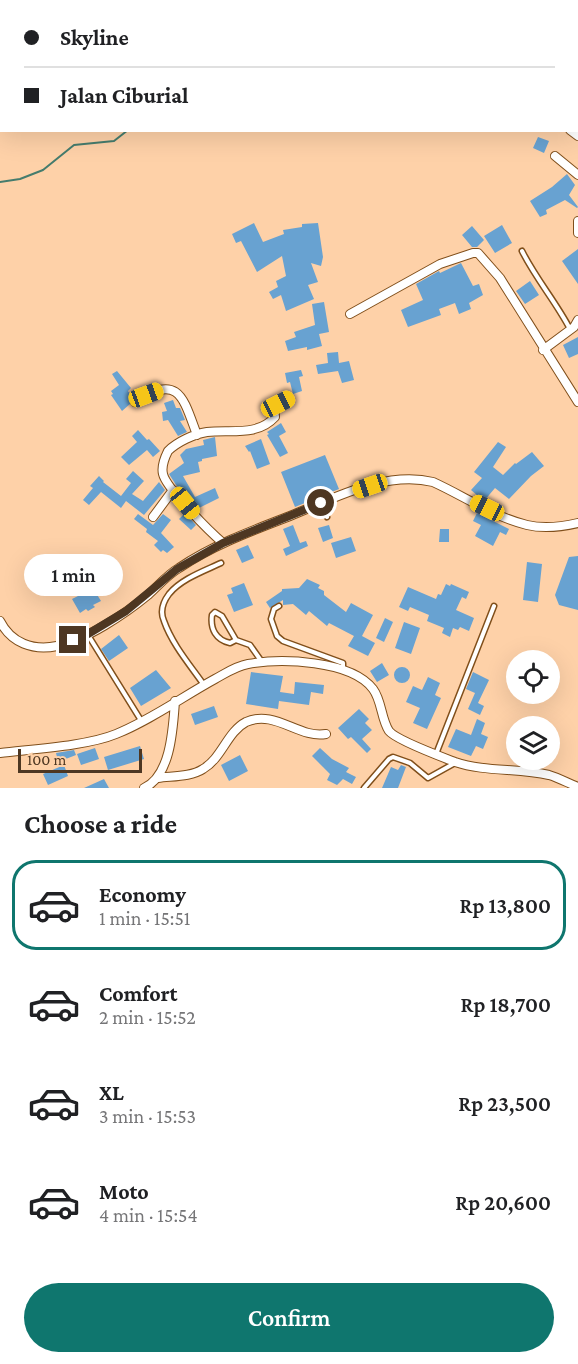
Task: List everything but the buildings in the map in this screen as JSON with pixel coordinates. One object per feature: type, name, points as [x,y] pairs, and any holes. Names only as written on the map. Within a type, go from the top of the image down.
[{"type":"street","points":[[555,156],[578,175]]},
{"type":"street","points":[[578,221],[578,233]]},
{"type":"street","points":[[350,314],[440,264],[478,253],[500,278],[543,350],[578,402]]},
{"type":"street","points":[[543,350],[571,330],[578,320]]},
{"type":"street","points":[[135,402],[146,395],[164,389],[175,391],[183,398],[197,435]]},
{"type":"street","points":[[223,543],[204,526],[173,490],[163,474],[166,456],[174,446],[206,432],[244,432],[258,427],[275,417],[274,405],[289,398]]},
{"type":"street","points":[[0,621],[16,641],[32,646],[59,646],[88,634],[126,611],[177,569],[223,543],[321,503],[395,480],[421,479],[433,482],[507,518],[527,525],[552,527],[578,523]]},
{"type":"street","points":[[153,517],[173,490]]},
{"type":"street","points":[[0,753],[101,739],[142,722],[238,666],[291,661],[334,668],[356,676],[371,687],[381,704],[389,731],[394,736],[456,762],[551,776],[578,787]]},
{"type":"street","points":[[158,778],[173,731],[175,702]]},
{"type":"street","points":[[144,788],[158,778],[192,774],[202,770],[211,763],[238,728],[257,719],[281,722],[316,736],[326,734]]},
{"type":"lane","points":[[522,251],[534,274],[560,310],[571,330]]},
{"type":"lane","points":[[321,503],[327,518]]},
{"type":"lane","points":[[204,685],[181,652],[163,620],[162,604],[170,593],[183,582],[221,563]]},
{"type":"lane","points":[[279,606],[274,609],[271,619],[277,636],[283,641],[343,663],[342,670]]},
{"type":"lane","points":[[436,754],[494,606]]},
{"type":"lane","points":[[236,640],[230,643],[219,638],[212,630],[212,615],[215,612],[222,616],[236,640],[250,645],[262,662]]},
{"type":"lane","points":[[88,634],[142,722]]},
{"type":"lane","points":[[364,788],[389,759],[410,763],[428,778],[456,762]]},
{"type":"waterway","points":[[0,182],[20,179],[43,170],[74,145],[114,141],[125,132]]},
{"type":"route","points":[[73,640],[88,634],[126,611],[146,597],[177,569],[223,543],[321,503]]}]
